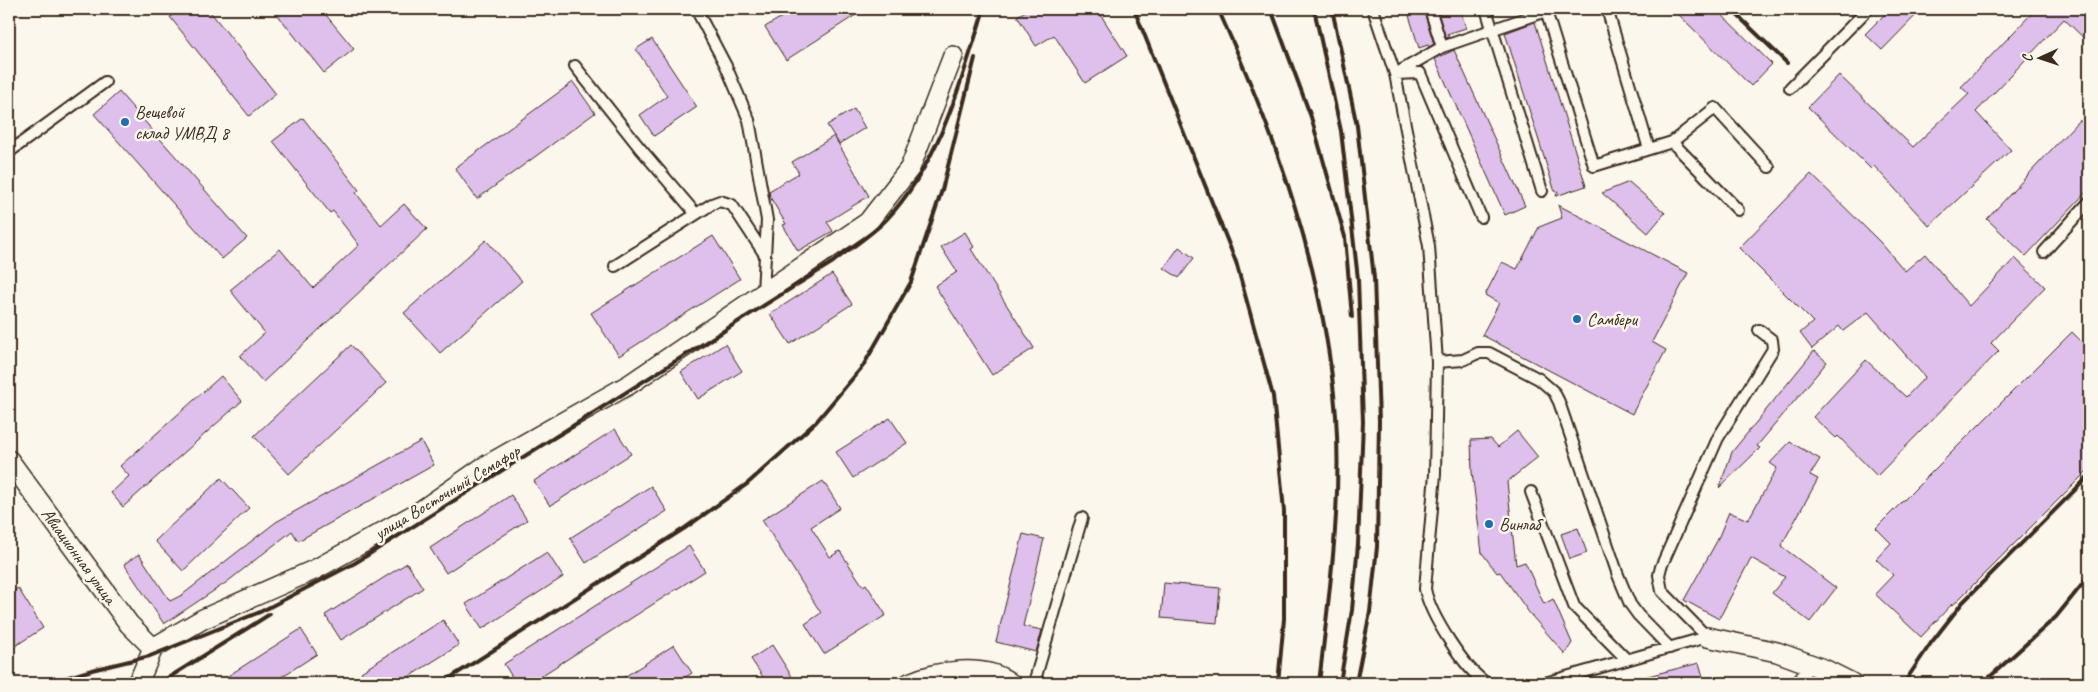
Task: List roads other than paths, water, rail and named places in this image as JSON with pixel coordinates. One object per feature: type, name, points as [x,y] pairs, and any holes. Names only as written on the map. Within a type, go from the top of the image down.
[{"type":"street","name":"улица Восточный Семафор","points":[[153,648],[203,619],[316,570],[422,510],[482,468],[630,384],[868,222],[910,168],[953,56]]},
{"type":"street","name":"Авиационная улица","points":[[9,460],[129,624],[153,648]]},
{"type":"street","points":[[1707,637],[1777,652],[1852,683]]},
{"type":"street","points":[[136,683],[139,681],[153,648]]},
{"type":"street","points":[[909,683],[921,678],[967,670],[986,672],[1010,683]]},
{"type":"lane","points":[[696,9],[726,66],[749,120],[767,220],[763,292]]},
{"type":"lane","points":[[1373,9],[1395,74],[1429,246],[1437,362],[1436,474],[1425,589],[1427,599],[1466,666],[1486,683]]},
{"type":"lane","points":[[1430,9],[1442,47]]},
{"type":"lane","points":[[1486,9],[1542,191]]},
{"type":"lane","points":[[1607,9],[1649,149]]},
{"type":"lane","points":[[1790,88],[1868,9]]},
{"type":"lane","points":[[1395,74],[1442,47],[1546,10],[1594,166],[1672,142],[1715,108],[1769,167]]},
{"type":"lane","points":[[575,66],[639,147],[696,214]]},
{"type":"lane","points":[[1395,74],[1420,73],[1481,217]]},
{"type":"lane","points":[[9,152],[105,82]]},
{"type":"lane","points":[[1672,142],[1738,210]]},
{"type":"lane","points":[[615,266],[712,204],[720,201],[732,205],[765,255]]},
{"type":"lane","points":[[2044,252],[2089,202]]},
{"type":"lane","points":[[1545,683],[1707,637],[1662,591],[1659,575],[1718,438],[1773,349],[1772,340],[1759,330]]},
{"type":"lane","points":[[1437,362],[1463,360],[1478,353],[1488,353],[1540,379],[1554,392],[1618,575],[1630,604],[1670,648]]},
{"type":"lane","points":[[1531,492],[1574,606],[1627,660]]},
{"type":"lane","points":[[1034,683],[1082,518]]},
{"type":"lane","points":[[1796,683],[1811,665]]},
{"type":"railway","points":[[49,683],[150,656],[260,612],[355,563],[833,262],[887,219],[905,197],[921,172],[947,120],[967,65],[984,9]]},
{"type":"railway","points":[[1134,9],[1236,262],[1273,396],[1284,511],[1284,619],[1278,683]]},
{"type":"railway","points":[[1218,9],[1260,107],[1295,207],[1321,310],[1330,363],[1336,416],[1336,516],[1319,683]]},
{"type":"railway","points":[[1271,9],[1311,117],[1345,237],[1352,317]]},
{"type":"railway","points":[[1314,9],[1341,131],[1358,279],[1363,422],[1358,544],[1352,610],[1340,683]]},
{"type":"railway","points":[[1332,9],[1357,126],[1374,278],[1379,421],[1377,547],[1370,612],[1356,683]]},
{"type":"railway","points":[[1731,9],[1787,63]]},
{"type":"railway","points":[[442,683],[685,528],[747,484],[816,422],[863,366],[911,282],[942,190],[975,58]]},
{"type":"railway","points":[[1904,683],[1931,643],[1963,602],[2089,476]]},
{"type":"railway","points":[[1983,683],[2056,617],[2089,576]]},
{"type":"railway","points":[[160,683],[270,614]]},
{"type":"place","name":"Вещевой склад УМВД 8","points":[[125,122]]},
{"type":"place","name":"Самбери","points":[[1577,319]]},
{"type":"place","name":"Винлаб","points":[[1489,524]]}]
